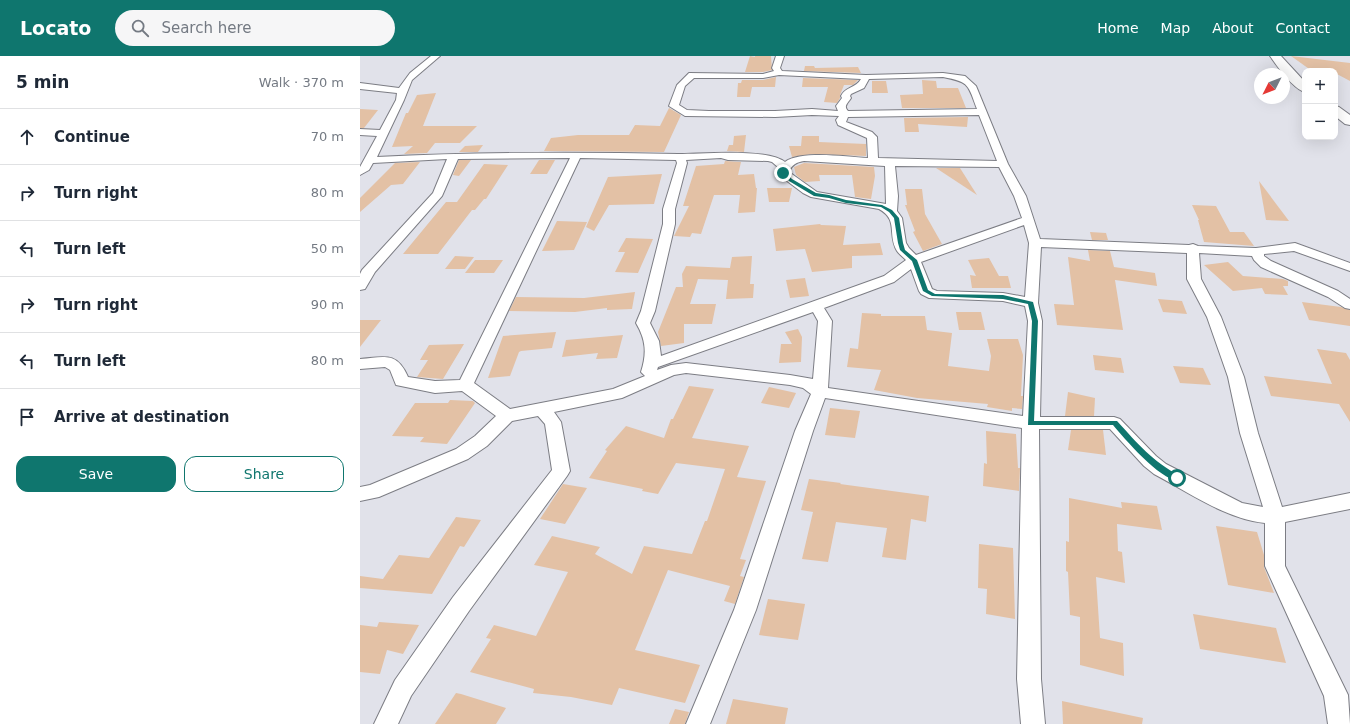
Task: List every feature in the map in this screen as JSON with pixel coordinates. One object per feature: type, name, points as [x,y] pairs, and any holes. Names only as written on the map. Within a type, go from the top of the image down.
[{"type":"main road","points":[[1275,56],[1289,73],[1302,85]]},
{"type":"main road","points":[[1338,112],[1350,122]]},
{"type":"street","points":[[360,172],[365,168],[370,160],[382,133],[400,100],[401,91],[409,76],[436,56]]},
{"type":"street","points":[[779,73],[776,68],[780,56]]},
{"type":"street","points":[[983,112],[845,114],[812,112],[774,114],[685,113],[674,106],[681,85],[692,75],[763,76],[779,73],[866,77],[943,75],[962,78],[973,86],[983,112],[1002,164],[1020,196],[1029,220],[1035,243],[1031,303],[1035,321],[1031,424],[1029,679],[1033,724]]},
{"type":"street","points":[[845,114],[841,109],[841,106],[847,98],[845,96],[847,92],[861,86],[866,77]]},
{"type":"street","points":[[360,86],[401,91]]},
{"type":"street","points":[[845,114],[841,120],[841,123],[869,134],[872,137],[873,161]]},
{"type":"street","points":[[360,132],[382,133]]},
{"type":"street","points":[[370,160],[454,156],[616,155],[680,157],[721,155],[728,157],[873,161],[890,164],[1002,164]]},
{"type":"street","points":[[360,286],[369,270],[438,194],[454,156]]},
{"type":"street","points":[[465,385],[576,156]]},
{"type":"street","points":[[646,382],[652,364],[654,344],[643,323],[648,311],[669,224],[669,209],[682,163],[680,157]]},
{"type":"street","points":[[768,158],[776,160],[784,167]]},
{"type":"street","points":[[804,158],[794,160],[784,167],[783,173],[791,180],[815,195],[829,196],[846,201],[882,206],[891,211],[896,218],[900,243],[903,250],[914,260],[926,291],[934,295],[1003,297],[1031,303]]},
{"type":"street","points":[[890,164],[892,196],[891,211]]},
{"type":"street","points":[[652,364],[889,279],[914,260],[1029,220]]},
{"type":"street","points":[[1035,243],[1193,248],[1258,252],[1262,250],[1295,248],[1350,267]]},
{"type":"street","points":[[1193,248],[1194,279],[1214,317],[1236,377],[1249,433],[1275,516],[1275,566],[1336,695],[1340,724]]},
{"type":"street","points":[[1258,252],[1258,257],[1266,264],[1333,294],[1350,305]]},
{"type":"street","points":[[698,724],[745,610],[804,431],[820,392],[825,321],[816,306]]},
{"type":"street","points":[[360,364],[388,362],[396,367],[402,381],[434,387],[465,385],[507,416]]},
{"type":"street","points":[[652,364],[671,370]]},
{"type":"street","points":[[360,494],[372,492],[462,454],[481,441],[507,416],[616,394],[671,370],[686,368],[790,380],[808,384],[820,392],[1031,424],[1114,423],[1150,461],[1160,469],[1237,509],[1255,514],[1275,516],[1350,501]]},
{"type":"street","points":[[553,422],[582,401]]},
{"type":"street","points":[[386,724],[403,688],[461,604],[561,472],[553,422],[542,410]]},
{"type":"building","points":[[750,56],[771,56],[772,70],[763,72],[745,72]]},
{"type":"building","points":[[1291,56],[1350,63],[1350,81],[1338,75],[1338,68],[1308,68]]},
{"type":"building","points":[[805,66],[814,66],[815,68],[858,67],[861,73],[804,71]]},
{"type":"building","points":[[776,77],[775,87],[752,87],[750,97],[737,97],[738,83],[741,83],[742,80],[763,80]]},
{"type":"building","points":[[803,78],[858,80],[853,85],[844,85],[837,103],[824,102],[828,87],[802,87]]},
{"type":"building","points":[[922,80],[936,81],[937,88],[958,88],[966,108],[902,108],[900,95],[923,94]]},
{"type":"building","points":[[872,81],[886,81],[888,93],[872,93]]},
{"type":"building","points":[[436,93],[423,126],[477,126],[460,143],[435,143],[427,153],[404,154],[413,146],[392,147],[406,113],[408,113],[417,95]]},
{"type":"building","points":[[669,108],[681,115],[664,152],[544,151],[551,138],[578,135],[629,135],[635,125],[660,126]]},
{"type":"building","points":[[360,109],[378,110],[364,128],[360,128]]},
{"type":"building","points":[[968,117],[967,127],[918,124],[919,132],[905,132],[904,118]]},
{"type":"building","points":[[746,135],[744,152],[727,151],[729,145],[733,145],[734,136]]},
{"type":"building","points":[[802,136],[819,136],[819,142],[866,144],[866,156],[813,154],[792,157],[789,146],[801,146]]},
{"type":"building","points":[[483,145],[478,152],[459,152],[465,146]]},
{"type":"building","points":[[459,160],[471,160],[459,176],[453,175]]},
{"type":"building","points":[[539,160],[555,160],[547,174],[530,174]]},
{"type":"building","points":[[725,161],[741,162],[738,175],[754,174],[757,188],[755,212],[738,213],[740,195],[714,195],[701,234],[692,233],[690,237],[674,236],[689,206],[683,206],[696,166],[724,164]]},
{"type":"building","points":[[420,162],[403,184],[391,185],[360,212],[360,198],[395,163]]},
{"type":"building","points":[[804,163],[874,167],[875,176],[871,199],[855,197],[852,175],[819,175],[820,181],[805,182],[796,175],[794,167]]},
{"type":"building","points":[[484,164],[508,165],[486,199],[484,199],[475,210],[472,210],[438,254],[403,254],[446,202],[457,202]]},
{"type":"building","points":[[936,168],[960,168],[977,195]]},
{"type":"building","points":[[662,174],[654,204],[609,205],[594,231],[586,227],[608,177]]},
{"type":"building","points":[[1259,181],[1289,221],[1266,220]]},
{"type":"building","points":[[767,188],[792,188],[789,202],[769,202]]},
{"type":"building","points":[[905,189],[922,189],[925,214],[942,244],[923,251],[913,232],[915,231],[905,205],[907,205]]},
{"type":"building","points":[[1192,205],[1216,206],[1230,232],[1244,232],[1254,246],[1204,242],[1199,220]]},
{"type":"building","points":[[557,221],[587,222],[574,250],[542,251]]},
{"type":"building","points":[[820,224],[846,226],[843,245],[880,243],[883,255],[852,256],[852,268],[812,272],[805,249],[776,251],[773,229]]},
{"type":"building","points":[[1090,232],[1106,233],[1108,240],[1092,240]]},
{"type":"building","points":[[626,238],[653,239],[638,273],[615,272],[625,252],[618,252]]},
{"type":"building","points":[[1088,250],[1110,251],[1114,267],[1155,273],[1157,286],[1115,280],[1123,330],[1057,325],[1054,304],[1074,305],[1068,257],[1090,261]]},
{"type":"building","points":[[455,256],[474,257],[465,269],[445,269]]},
{"type":"building","points":[[752,256],[750,284],[754,284],[753,298],[726,299],[728,280],[698,279],[690,304],[716,304],[712,324],[684,324],[684,343],[661,346],[658,332],[676,287],[683,287],[682,274],[686,266],[730,268],[732,257]]},
{"type":"building","points":[[989,258],[999,276],[1008,276],[1011,288],[972,288],[970,275],[976,276],[968,260]]},
{"type":"building","points":[[475,260],[503,260],[494,273],[465,273]]},
{"type":"building","points":[[1228,262],[1243,276],[1283,279],[1288,281],[1288,286],[1283,286],[1288,295],[1265,294],[1262,288],[1233,291],[1204,265]]},
{"type":"building","points":[[805,278],[809,296],[790,298],[786,280]]},
{"type":"building","points":[[635,292],[632,309],[607,310],[607,308],[575,312],[509,311],[516,297],[584,298]]},
{"type":"building","points":[[1158,299],[1182,301],[1187,314],[1163,312]]},
{"type":"building","points":[[1302,302],[1341,307],[1350,310],[1350,326],[1309,320]]},
{"type":"building","points":[[956,312],[981,312],[985,330],[959,330]]},
{"type":"building","points":[[862,313],[881,314],[881,316],[925,316],[927,330],[952,333],[948,366],[989,371],[991,356],[987,339],[1018,339],[1023,355],[1021,396],[1023,396],[1022,409],[1012,408],[1012,411],[987,407],[988,404],[917,398],[874,390],[881,370],[847,367],[850,348],[858,349]]},
{"type":"building","points":[[360,320],[381,320],[360,347]]},
{"type":"building","points":[[798,329],[802,337],[801,362],[779,363],[781,344],[792,344],[785,332]]},
{"type":"building","points":[[556,332],[552,348],[521,351],[519,352],[510,376],[488,378],[503,336]]},
{"type":"building","points":[[623,335],[617,358],[596,359],[598,353],[562,357],[566,340]]},
{"type":"building","points":[[464,344],[443,379],[417,377],[428,360],[420,360],[429,345]]},
{"type":"building","points":[[1317,349],[1346,353],[1350,360],[1350,422],[1339,404],[1271,396],[1264,376],[1332,384]]},
{"type":"building","points":[[1093,355],[1121,358],[1124,373],[1095,370]]},
{"type":"building","points":[[1173,366],[1203,368],[1211,385],[1180,383]]},
{"type":"building","points":[[689,386],[714,389],[692,438],[749,446],[737,477],[766,481],[740,559],[746,560],[740,576],[744,577],[735,604],[724,601],[730,586],[668,570],[635,650],[700,665],[685,703],[619,688],[612,705],[571,697],[533,693],[534,689],[470,672],[491,639],[486,638],[494,625],[536,636],[568,572],[534,565],[552,536],[600,547],[595,554],[632,574],[644,546],[692,554],[705,521],[707,521],[725,469],[676,463],[658,494],[642,491],[643,489],[589,478],[607,451],[605,450],[626,426],[664,438],[671,419],[673,419]]},
{"type":"building","points":[[769,387],[796,393],[789,408],[761,403]]},
{"type":"building","points":[[1068,392],[1095,398],[1094,416],[1065,416]]},
{"type":"building","points":[[450,400],[473,401],[475,403],[447,444],[420,442],[424,437],[392,436],[415,403],[448,403]]},
{"type":"building","points":[[830,408],[860,411],[855,438],[825,435]]},
{"type":"building","points":[[1071,430],[1103,430],[1106,455],[1068,450]]},
{"type":"building","points":[[986,431],[1016,434],[1018,468],[1020,468],[1019,491],[983,486],[984,463],[987,464]]},
{"type":"building","points":[[809,479],[929,496],[926,522],[911,519],[906,560],[882,557],[887,528],[836,522],[828,562],[802,559],[813,512],[801,510]]},
{"type":"building","points":[[563,484],[587,488],[565,524],[540,519]]},
{"type":"building","points":[[1069,498],[1122,508],[1121,502],[1157,506],[1162,530],[1117,524],[1118,551],[1122,552],[1125,583],[1096,577],[1100,638],[1123,643],[1124,676],[1080,665],[1080,617],[1070,615],[1068,572],[1066,571],[1066,541],[1069,542]]},
{"type":"building","points":[[456,517],[481,520],[464,547],[460,546],[432,594],[360,588],[360,576],[383,579],[399,555],[429,558]]},
{"type":"building","points":[[1216,526],[1257,532],[1264,555],[1264,567],[1274,593],[1228,585]]},
{"type":"building","points":[[979,544],[1013,548],[1015,619],[986,614],[987,589],[978,588]]},
{"type":"building","points":[[768,599],[805,604],[798,640],[759,635]]},
{"type":"building","points":[[1193,614],[1276,628],[1286,663],[1200,649]]},
{"type":"building","points":[[379,622],[419,625],[403,654],[387,650],[380,674],[360,672],[360,625],[377,627]]},
{"type":"building","points":[[456,693],[506,708],[496,724],[435,724]]},
{"type":"building","points":[[733,699],[788,708],[785,724],[726,724]]},
{"type":"building","points":[[1062,701],[1143,718],[1142,724],[1063,724]]},
{"type":"building","points":[[675,709],[689,712],[685,724],[669,724]]},
{"type":"route","points":[[783,173],[807,191],[815,195],[829,196],[846,201],[882,206],[891,211],[896,218],[900,243],[903,250],[914,260],[926,291],[934,295],[1003,297],[1031,303],[1035,321],[1031,424],[1114,423],[1150,461],[1160,469],[1177,478]]}]
